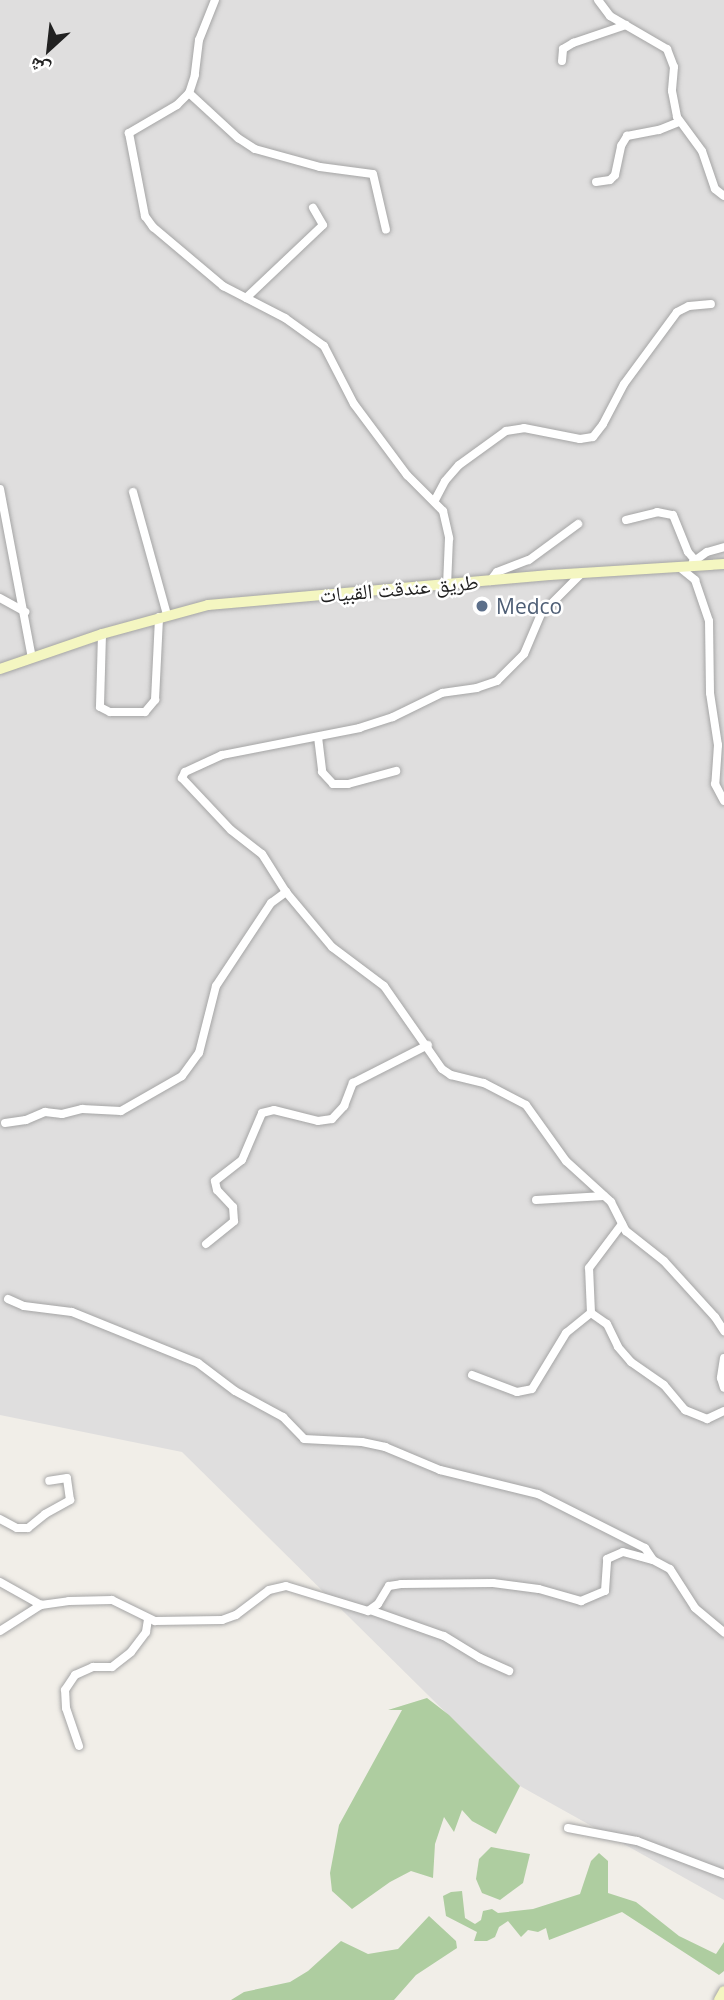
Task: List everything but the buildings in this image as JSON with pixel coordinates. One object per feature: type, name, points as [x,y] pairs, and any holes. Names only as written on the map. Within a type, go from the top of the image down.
[{"type":"main road","name":"طريق عندقت القبيات","points":[[0,669],[163,616],[244,601],[724,564]]},
{"type":"main road","points":[[719,2000],[724,1990]]},
{"type":"street","points":[[215,0],[199,40],[195,75],[189,93],[177,105],[129,133],[145,216],[153,227],[223,286],[307,331],[324,346],[354,404],[407,475],[435,500],[447,524],[447,585]]},
{"type":"street","points":[[598,0],[610,16],[656,41],[671,56],[674,67],[673,102],[679,122],[702,151],[715,189],[724,196]]},
{"type":"street","points":[[562,61],[562,49],[626,25]]},
{"type":"street","points":[[189,93],[238,138],[256,149],[320,167],[373,174],[386,230]]},
{"type":"street","points":[[596,182],[610,180],[615,175],[621,146],[627,136],[679,122]]},
{"type":"street","points":[[246,298],[323,225],[313,208]]},
{"type":"street","points":[[435,500],[445,481],[459,464],[506,431],[524,428],[580,439],[593,437],[624,384],[677,312],[689,306],[711,304]]},
{"type":"street","points":[[0,489],[32,658]]},
{"type":"street","points":[[102,634],[100,707],[110,712],[145,712],[155,700],[163,616],[133,492]]},
{"type":"street","points":[[626,520],[657,512],[673,515],[688,552],[688,565],[709,621],[709,684],[718,745],[715,784],[724,801]]},
{"type":"street","points":[[490,581],[497,572],[529,560],[578,524]]},
{"type":"street","points":[[688,565],[724,547]]},
{"type":"street","points":[[582,573],[541,614],[524,654],[497,681],[477,688],[442,693],[393,717],[318,737],[222,755],[182,776],[231,831],[262,854],[286,892],[336,951],[378,979],[446,1073],[484,1083],[526,1105],[566,1161],[604,1196],[622,1224],[664,1261],[715,1317],[724,1331]]},
{"type":"street","points":[[0,598],[25,612]]},
{"type":"street","points":[[318,737],[322,772],[333,784],[396,771]]},
{"type":"street","points":[[5,1123],[26,1121],[45,1112],[62,1114],[82,1109],[121,1111],[182,1076],[199,1053],[216,986],[271,903],[286,892]]},
{"type":"street","points":[[206,1244],[234,1221],[233,1207],[217,1190],[215,1181],[242,1160],[262,1113],[274,1110],[318,1121],[332,1119],[344,1106],[353,1083],[428,1045]]},
{"type":"street","points":[[536,1200],[604,1196]]},
{"type":"street","points":[[591,1312],[589,1268],[622,1224]]},
{"type":"street","points":[[8,1299],[24,1306],[65,1309],[198,1363],[245,1398],[282,1417],[304,1439],[362,1442],[385,1447],[440,1470],[538,1494],[645,1548],[653,1559]]},
{"type":"street","points":[[472,1375],[517,1392],[530,1391],[549,1365],[566,1333],[591,1312]]},
{"type":"street","points":[[591,1312],[607,1324],[618,1347],[631,1362],[664,1385],[685,1410],[707,1419],[724,1411]]},
{"type":"street","points":[[724,1358],[721,1378],[724,1388]]},
{"type":"street","points":[[0,1519],[17,1528],[28,1528],[45,1514],[70,1500],[67,1478],[49,1481]]},
{"type":"street","points":[[370,1610],[378,1604],[390,1586],[401,1584],[493,1583],[539,1589],[581,1601],[592,1599],[605,1591],[606,1565],[611,1554],[623,1552],[653,1559],[670,1569],[695,1608],[724,1632]]},
{"type":"street","points":[[0,1582],[41,1605]]},
{"type":"street","points":[[0,1631],[41,1605],[112,1600],[148,1619],[222,1620],[236,1615],[269,1590],[286,1586],[370,1610],[444,1636],[480,1658],[509,1671]]},
{"type":"street","points":[[79,1746],[66,1708],[65,1690],[75,1675],[93,1667],[112,1667],[131,1652],[146,1632],[148,1619]]},
{"type":"street","points":[[568,1828],[637,1841],[724,1874]]},
{"type":"shaded area","points":[[0,0],[724,0],[724,1900],[520,1786],[182,1452],[0,1415]]},
{"type":"green space","points":[[427,1698],[449,1715],[520,1786],[496,1834],[472,1821],[462,1810],[454,1832],[444,1817],[435,1844],[433,1878],[411,1871],[390,1882],[352,1909],[332,1891],[330,1873],[339,1825],[402,1710],[388,1710]]},
{"type":"green space","points":[[491,1847],[530,1854],[523,1883],[500,1900],[482,1893],[476,1879],[479,1859]]},
{"type":"green space","points":[[599,1853],[608,1861],[608,1893],[636,1902],[679,1936],[716,1954],[724,1942],[724,1971],[719,1975],[622,1912],[549,1940],[546,1928],[538,1932],[528,1930],[521,1937],[508,1921],[499,1927],[495,1937],[487,1941],[474,1941],[477,1932],[446,1916],[443,1896],[451,1892],[462,1891],[465,1918],[475,1924],[481,1920],[483,1911],[492,1909],[498,1913],[533,1909],[580,1894],[591,1861]]},
{"type":"green space","points":[[429,1916],[456,1941],[457,1948],[416,1975],[394,2000],[231,2000],[244,1992],[290,1982],[308,1971],[341,1941],[368,1954],[398,1949]]},
{"type":"place","name":"Medco","points":[[482,606]]}]
